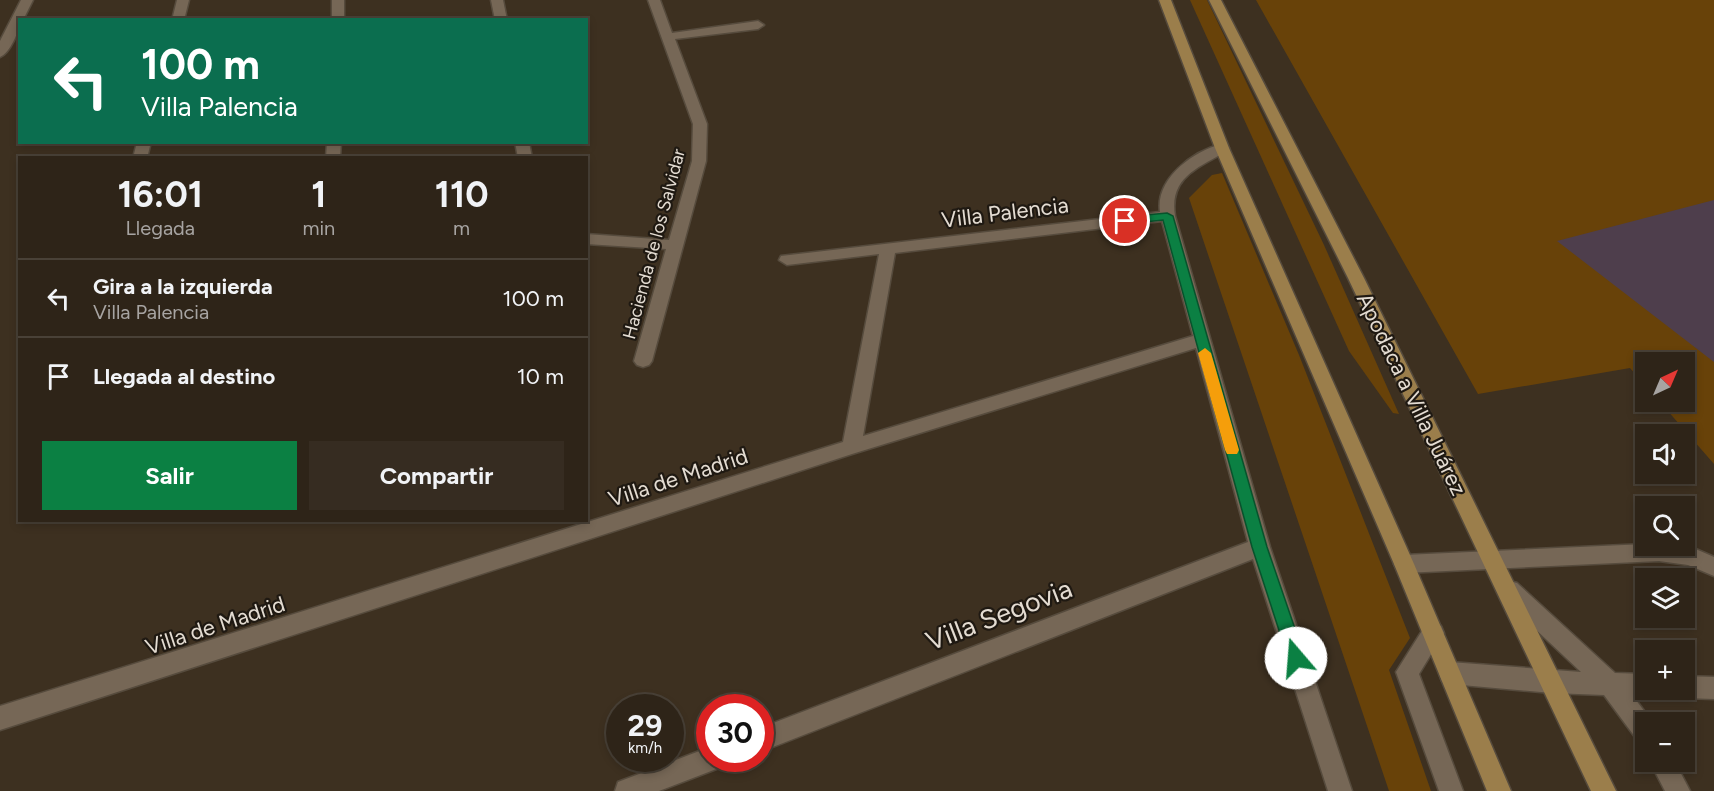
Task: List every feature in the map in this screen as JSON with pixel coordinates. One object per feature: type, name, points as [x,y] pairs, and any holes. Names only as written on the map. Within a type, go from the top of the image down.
[{"type":"main road","points":[[1165,0],[1222,148],[1404,564],[1499,791]]},
{"type":"main road","name":"Apodaca a Villa Juárez","points":[[1215,0],[1356,278],[1604,791]]},
{"type":"street","points":[[0,53],[4,39],[27,0]]},
{"type":"street","points":[[178,18],[183,0]]},
{"type":"street","points":[[338,0],[338,18]]},
{"type":"street","points":[[497,0],[501,18]]},
{"type":"street","name":"Hacienda de los Salvidar","points":[[643,361],[699,161],[700,124],[654,0]]},
{"type":"street","points":[[666,37],[758,25]]},
{"type":"street","points":[[1222,148],[1181,172],[1174,179],[1166,195],[1165,206],[1260,547],[1340,791]]},
{"type":"street","name":"Villa Palencia","points":[[787,260],[1167,216]]},
{"type":"street","points":[[588,239],[674,245]]},
{"type":"street","points":[[852,447],[888,248]]},
{"type":"street","name":"Villa de Madrid","points":[[0,718],[852,447],[1201,340]]},
{"type":"street","name":"Villa Segovia","points":[[774,735],[1260,547]]},
{"type":"street","points":[[1404,564],[1659,552],[1691,556],[1714,567]]},
{"type":"street","points":[[1507,588],[1611,684],[1635,718]]},
{"type":"street","points":[[1433,633],[1407,672],[1451,791]]},
{"type":"street","points":[[1450,673],[1552,682],[1635,685]]},
{"type":"street","points":[[1695,687],[1714,688]]},
{"type":"street","points":[[627,791],[696,764]]},
{"type":"street","points":[[1668,772],[1678,791]]},
{"type":"shaded area","points":[[1190,0],[1207,0],[1324,245],[1399,414],[1393,413],[1349,351]]},
{"type":"shaded area","points":[[1256,0],[1714,0],[1714,464],[1695,442],[1695,424],[1679,424],[1669,412],[1695,412],[1695,352],[1635,352],[1635,374],[1630,368],[1478,394]]},
{"type":"shaded area","points":[[1222,173],[1299,355],[1410,638],[1389,670],[1431,791],[1389,791],[1189,198],[1212,175]]},
{"type":"building","points":[[1714,200],[1714,362],[1557,241]]},
{"type":"slow traffic","points":[[1205,353],[1232,450]]},
{"type":"route","points":[[1125,221],[1167,216],[1260,547],[1296,658]]}]
